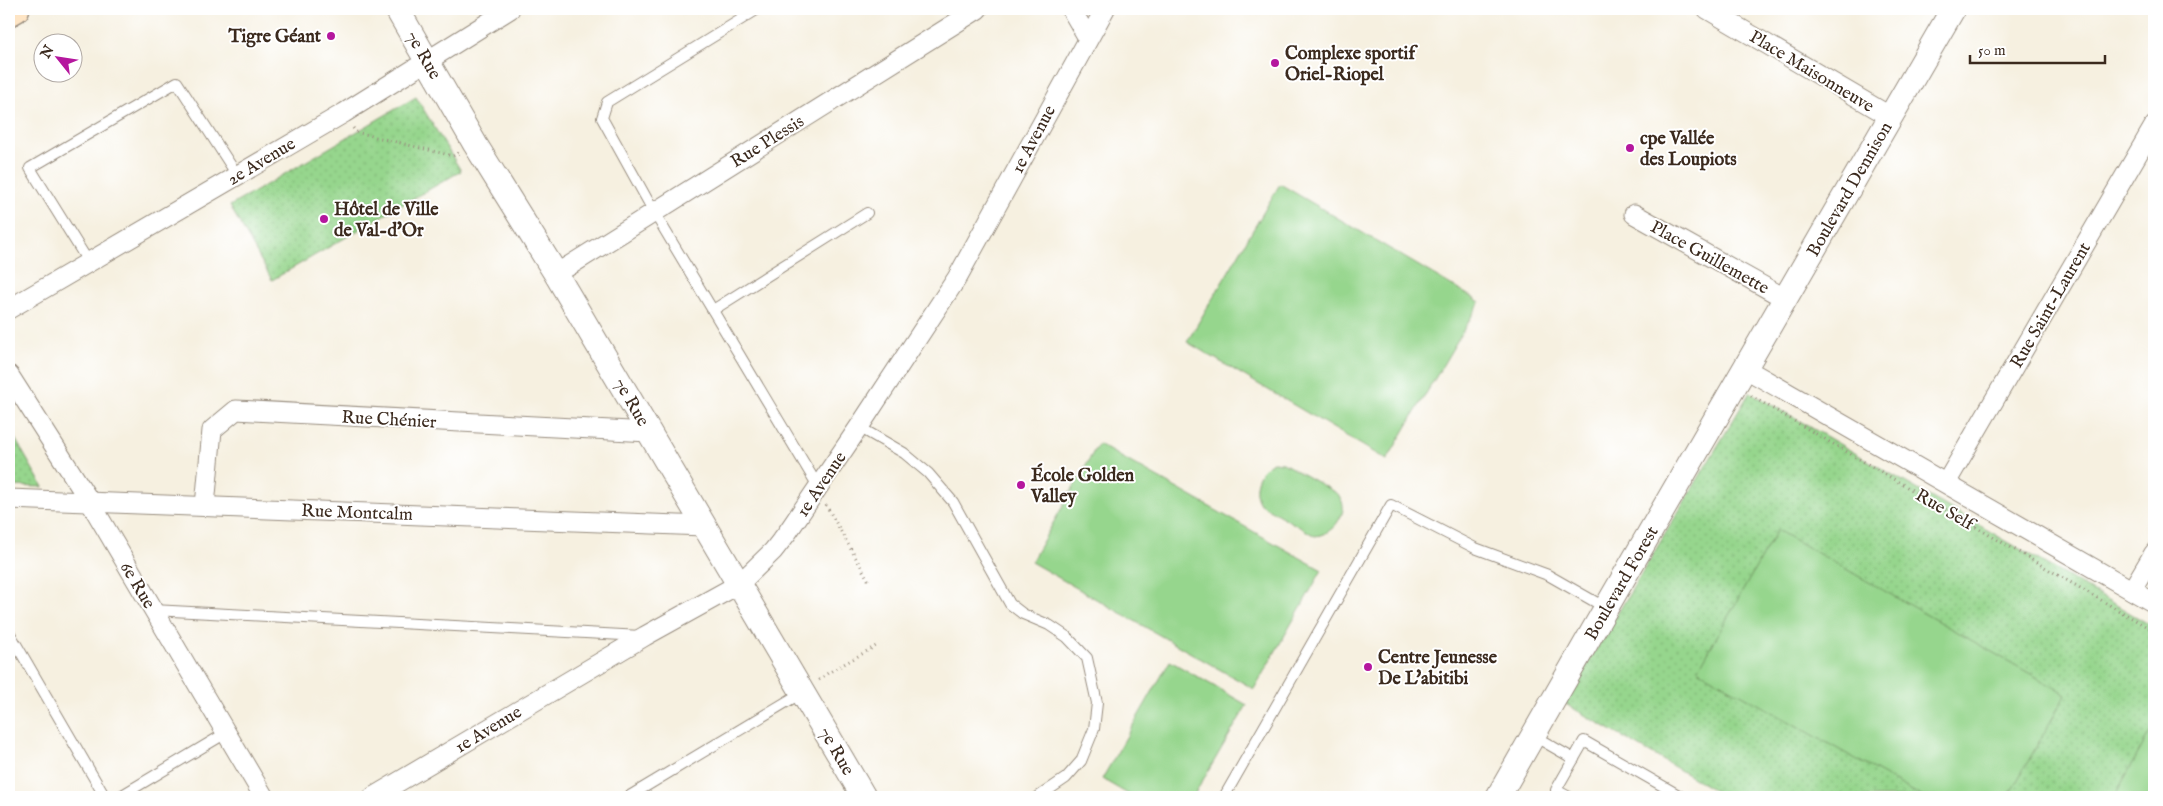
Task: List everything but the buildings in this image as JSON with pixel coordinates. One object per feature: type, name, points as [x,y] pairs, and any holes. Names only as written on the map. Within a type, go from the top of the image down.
[{"type":"main road","points":[[9,13],[16,9]]},
{"type":"street","name":"7e Rue","points":[[397,9],[475,144],[556,274],[864,797]]},
{"type":"street","name":"2e Avenue","points":[[9,309],[344,113],[510,9]]},
{"type":"street","name":"Rue Plessis","points":[[556,274],[978,9]]},
{"type":"street","points":[[1072,9],[1088,38]]},
{"type":"street","name":"1e Avenue","points":[[373,797],[645,636],[739,584],[773,551],[819,488],[957,278],[1105,9]]},
{"type":"street","name":"Place Maisonneuve","points":[[1707,9],[1891,117]]},
{"type":"street","name":"Boulevard Dennison","points":[[1740,378],[1953,9]]},
{"type":"street","name":"Rue Saint-Laurent","points":[[1946,483],[2154,126]]},
{"type":"street","name":"Place Guillemette","points":[[1634,214],[1786,299]]},
{"type":"street","name":"6e Rue","points":[[9,375],[90,502],[264,797]]},
{"type":"street","name":"Rue Self","points":[[1740,378],[1946,483],[2154,603]]},
{"type":"street","name":"Boulevard Forest","points":[[1498,797],[1740,378]]},
{"type":"street","name":"Rue Chénier","points":[[205,506],[212,430],[236,410],[649,432]]},
{"type":"street","name":"Rue Montcalm","points":[[9,500],[704,526]]},
{"type":"street","points":[[2132,590],[2154,553]]},
{"type":"lane","points":[[758,9],[607,102],[602,118],[654,212],[819,488]]},
{"type":"lane","points":[[90,263],[30,168],[177,82],[236,175]]},
{"type":"lane","points":[[714,310],[867,212]]},
{"type":"lane","points":[[859,427],[904,453],[928,473],[953,502],[1010,604],[1023,614],[1049,625],[1067,637],[1087,658],[1097,702],[1094,729],[1081,761],[1066,778],[1038,797]]},
{"type":"lane","points":[[1224,797],[1391,506],[1475,548],[1548,575],[1606,608]]},
{"type":"lane","points":[[153,610],[645,636]]},
{"type":"lane","points":[[9,632],[105,797]]},
{"type":"lane","points":[[628,797],[803,692]]},
{"type":"lane","points":[[119,797],[226,733]]},
{"type":"lane","points":[[1534,736],[1574,759]]},
{"type":"lane","points":[[1569,797],[1556,790],[1584,741],[1682,797]]},
{"type":"path","points":[[344,113],[356,132],[431,151],[453,156],[475,144]]},
{"type":"path","name":"Rue Self","points":[[1740,378],[2154,631]]},
{"type":"path","points":[[819,488],[830,515],[870,583]]},
{"type":"path","points":[[803,692],[828,672],[876,646]]},
{"type":"green space","points":[[416,97],[461,171],[272,280],[230,206]]},
{"type":"green space","points":[[1280,184],[1480,302],[1387,460],[1187,342]]},
{"type":"green space","points":[[1750,392],[2154,627],[2154,797],[1712,797],[1716,791],[1564,703]]},
{"type":"green space","points":[[9,428],[43,487],[9,486]]},
{"type":"green space","points":[[1098,444],[1322,570],[1254,689],[1031,562]]},
{"type":"green space","points":[[1273,462],[1283,463],[1338,494],[1343,504],[1343,510],[1333,528],[1315,536],[1260,504],[1256,493],[1257,481],[1263,470]]},
{"type":"green space","points":[[1777,530],[2066,694],[2008,797],[1923,797],[1698,670]]},
{"type":"green space","points":[[1170,661],[1247,705],[1193,797],[1133,797],[1102,779]]},
{"type":"green space","points":[[2154,725],[2154,797],[2114,797]]},
{"type":"place","name":"Tigre Géant","points":[[331,36]]},
{"type":"place","name":"Complexe sportif Oriel-Riopel","points":[[1275,63]]},
{"type":"place","name":"cpe Vallée des Loupiots","points":[[1630,148]]},
{"type":"place","name":"Hôtel de Ville de Val-d'Or","points":[[324,219]]},
{"type":"place","name":"École Golden Valley","points":[[1021,485]]},
{"type":"place","name":"Centre Jeunesse De L'abitibi","points":[[1368,667]]}]
